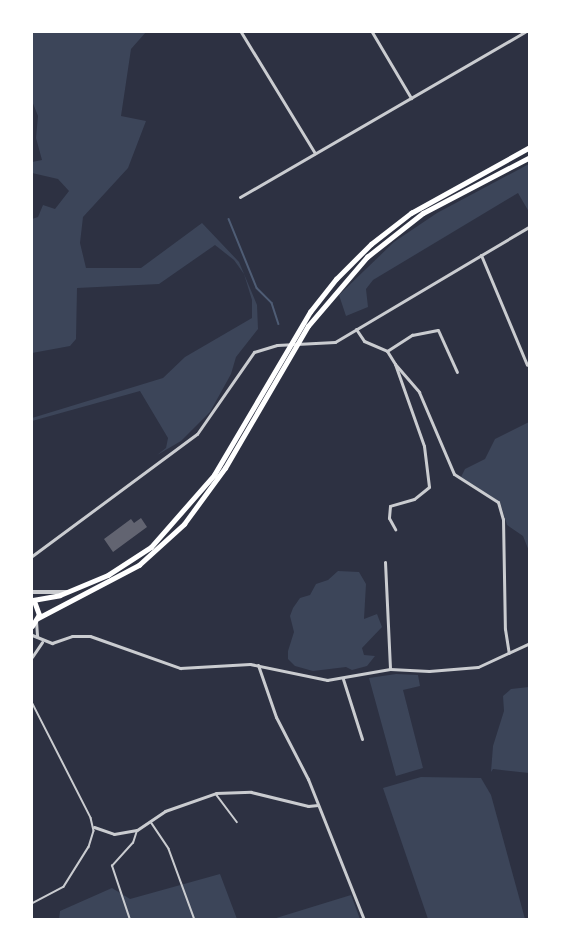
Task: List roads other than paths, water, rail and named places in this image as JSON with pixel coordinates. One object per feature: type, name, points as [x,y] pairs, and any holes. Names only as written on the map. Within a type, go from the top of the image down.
[{"type":"main road","points":[[37,620],[38,607],[32,599],[68,592],[135,560],[186,511],[214,475],[310,312],[350,265],[411,213],[530,147]]},
{"type":"main road","points":[[32,626],[37,620],[139,565],[184,524],[225,468],[308,326],[367,257],[423,213],[530,157]]},
{"type":"street","points":[[242,32],[315,153]]},
{"type":"street","points":[[372,32],[411,98]]},
{"type":"street","points":[[240,197],[525,32]]},
{"type":"street","points":[[32,556],[197,434],[210,420],[247,358],[262,348],[335,342],[530,226]]},
{"type":"street","points":[[481,255],[527,365]]},
{"type":"street","points":[[356,329],[364,341],[387,351],[419,392],[459,480],[498,502],[501,508],[505,629],[509,653]]},
{"type":"street","points":[[387,351],[412,335],[438,330],[457,372]]},
{"type":"street","points":[[395,364],[421,434],[430,484],[423,495],[390,506],[388,518],[395,529]]},
{"type":"street","points":[[385,562],[390,669]]},
{"type":"street","points":[[32,592],[68,592]]},
{"type":"street","points":[[37,620],[37,638]]},
{"type":"street","points":[[32,635],[42,642],[90,636],[180,668],[258,665],[327,680],[390,669],[454,671],[494,663],[530,643]]},
{"type":"street","points":[[32,657],[42,642]]},
{"type":"street","points":[[258,665],[276,717],[318,805],[364,920]]},
{"type":"street","points":[[343,679],[362,739]]},
{"type":"street","points":[[94,826],[114,834],[137,830],[165,811],[216,793],[251,792],[308,806],[318,805]]},
{"type":"lane","points":[[32,702],[94,826],[89,847],[64,887],[32,904]]},
{"type":"lane","points":[[216,793],[237,822]]},
{"type":"lane","points":[[151,821],[169,849],[195,920]]},
{"type":"lane","points":[[130,920],[112,866],[133,843],[137,830]]},
{"type":"waterway","points":[[229,219],[257,288],[272,303],[279,324]]}]
